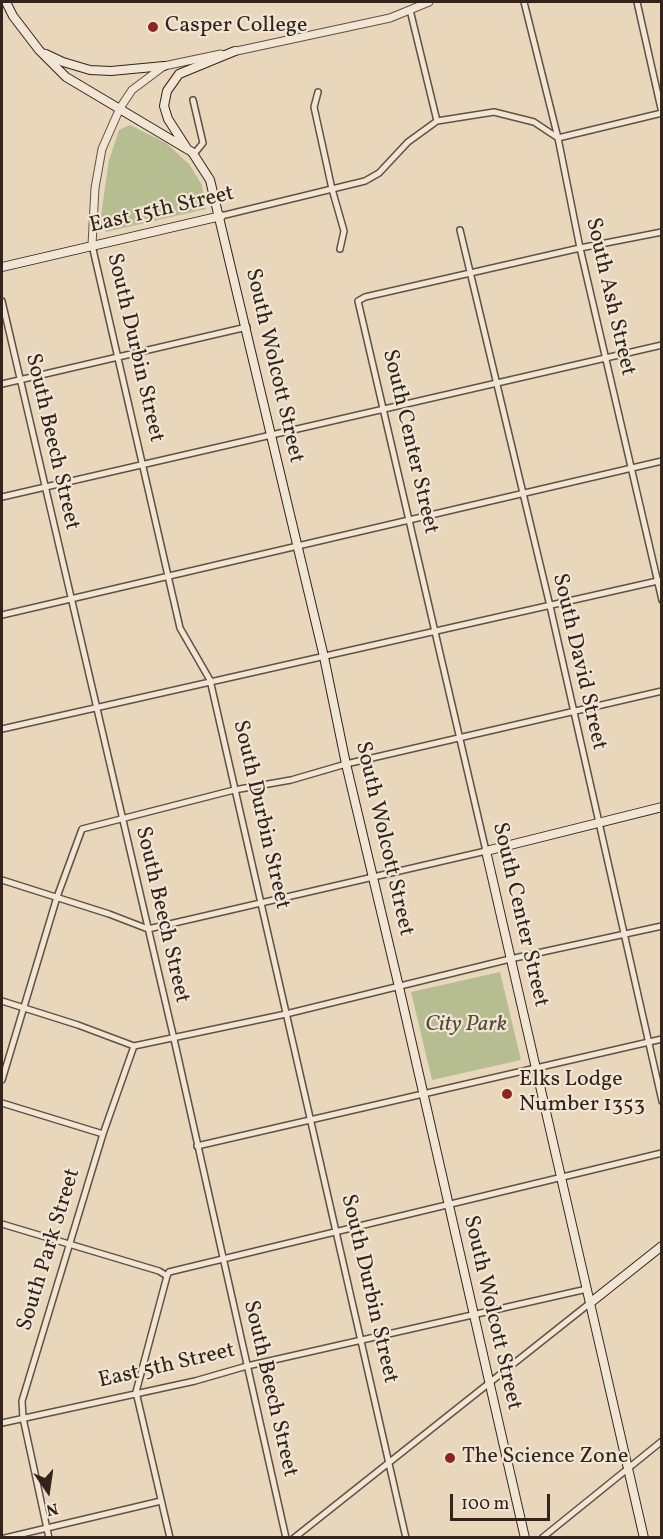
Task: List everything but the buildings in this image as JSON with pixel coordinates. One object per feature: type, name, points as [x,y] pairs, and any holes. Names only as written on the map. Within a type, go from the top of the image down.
[{"type":"main road","name":"South Wolcott Street","points":[[6,2],[13,16],[39,50],[66,77],[186,148],[194,154],[210,180],[247,327],[295,545],[324,657],[346,764],[525,1538]]},
{"type":"main road","points":[[39,50],[63,62],[90,70],[111,71],[164,66]]},
{"type":"main road","points":[[186,148],[168,119],[164,106],[167,91],[179,74],[235,51]]},
{"type":"main road","name":"East 15th Street","points":[[2,267],[220,216]]},
{"type":"main road","points":[[486,851],[662,807]]},
{"type":"main road","name":"South Center Street","points":[[486,851],[644,1538]]},
{"type":"main road","points":[[590,1303],[662,1245]]},
{"type":"street","points":[[164,66],[390,18],[429,2]]},
{"type":"street","name":"South Ash Street","points":[[524,2],[558,138],[580,248],[662,600]]},
{"type":"street","points":[[410,10],[437,122],[494,112],[534,122],[558,138],[662,113],[637,2]]},
{"type":"street","name":"South Durbin Street","points":[[164,66],[132,90],[120,108],[102,149],[95,189],[92,246],[180,628],[210,680],[310,1120],[338,1232],[406,1538]]},
{"type":"street","points":[[318,92],[314,107],[344,231],[340,249]]},
{"type":"street","points":[[193,100],[203,143],[194,154]]},
{"type":"street","name":"East 15th Street","points":[[220,216],[365,181],[379,174],[408,142],[437,122]]},
{"type":"street","name":"South David Street","points":[[460,230],[521,493],[550,606],[572,712],[626,934],[662,1101]]},
{"type":"street","points":[[470,273],[662,232]]},
{"type":"street","name":"South Center Street","points":[[470,273],[365,297],[358,301],[486,851]]},
{"type":"street","name":"South Beech Street","points":[[2,301],[174,1039],[286,1538]]},
{"type":"street","points":[[2,384],[247,327]]},
{"type":"street","points":[[2,497],[662,345]]},
{"type":"street","points":[[2,615],[662,461]]},
{"type":"street","points":[[2,729],[96,709],[210,680],[324,657],[659,581]]},
{"type":"street","points":[[2,1080],[57,897],[82,829],[234,790],[291,780],[346,764],[662,691]]},
{"type":"street","points":[[2,880],[148,929],[486,851]]},
{"type":"street","points":[[2,1001],[78,1025],[134,1046],[286,1014],[510,959],[662,926]]},
{"type":"street","points":[[197,1146],[662,1039]]},
{"type":"street","name":"South Park Street","points":[[49,1538],[23,1418],[22,1401],[103,1134],[134,1046]]},
{"type":"street","points":[[2,1103],[103,1134]]},
{"type":"street","points":[[170,1538],[136,1392],[169,1272],[662,1153]]},
{"type":"street","points":[[2,1224],[159,1271],[167,1276]]},
{"type":"street","name":"East 5th Street","points":[[2,1423],[195,1381],[247,1365],[587,1289]]},
{"type":"street","points":[[294,1538],[590,1303]]},
{"type":"street","points":[[542,1538],[662,1441]]},
{"type":"street","points":[[5,1538],[161,1501]]},
{"type":"green space","points":[[130,125],[166,143],[189,164],[202,185],[206,209],[106,232],[100,222],[109,160],[119,130]]},
{"type":"green space","name":"City Park","points":[[500,972],[521,1060],[432,1080],[411,992]]},
{"type":"place","name":"Casper College","points":[[153,27]]},
{"type":"place","name":"Elks Lodge Number 1353","points":[[507,1094]]},
{"type":"place","name":"The Science Zone","points":[[450,1458]]}]
